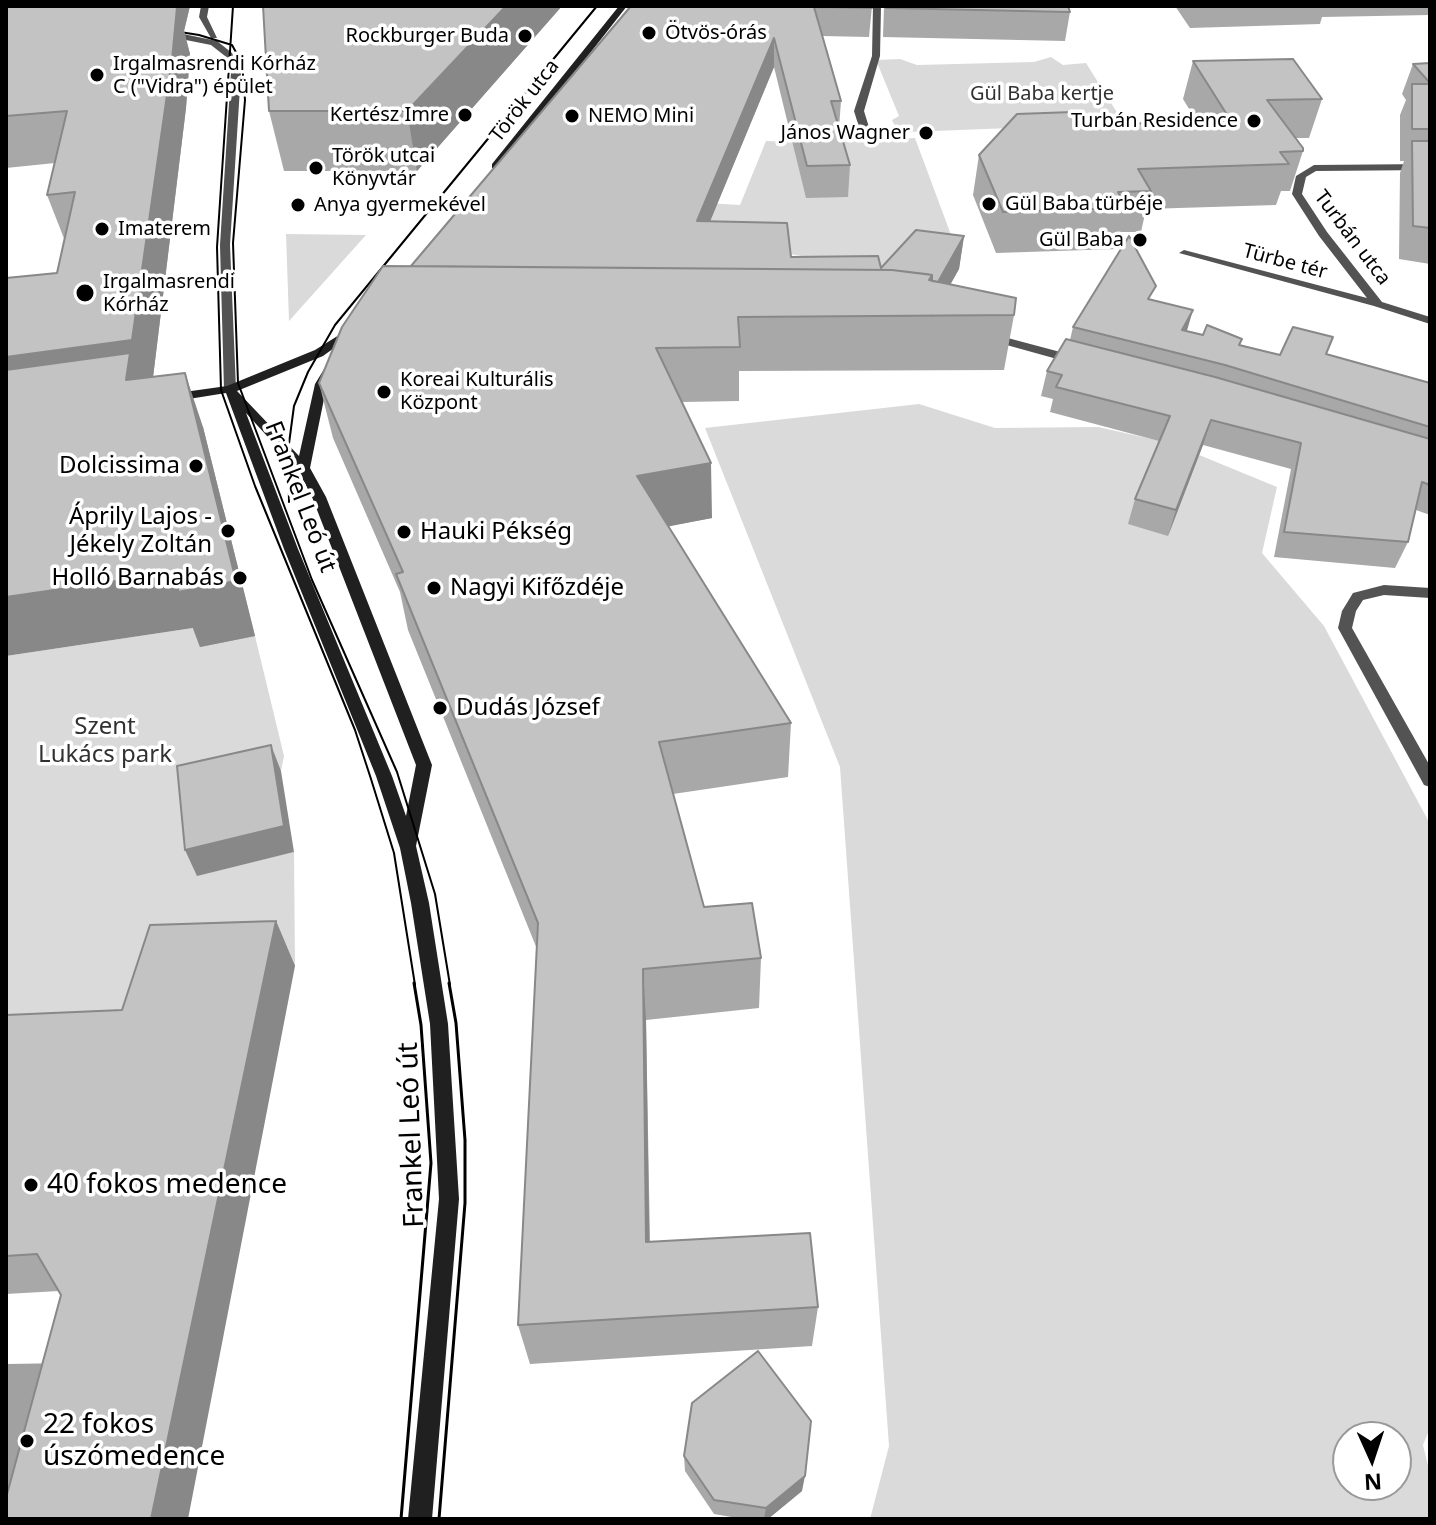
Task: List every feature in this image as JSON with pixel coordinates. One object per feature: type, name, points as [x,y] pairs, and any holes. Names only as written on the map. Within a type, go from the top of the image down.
[{"type":"street","points":[[147,32],[209,38],[203,17],[205,6]]},
{"type":"street","name":"Török utca","points":[[486,179],[623,6]]},
{"type":"street","points":[[867,137],[859,111],[876,56],[877,6]]},
{"type":"street","name":"Frankel Leó út","points":[[209,38],[229,55],[236,72],[225,245],[230,389],[291,549],[366,728],[408,848],[439,1024],[449,1187],[420,1519]]},
{"type":"street","name":"Turbán utca","points":[[1430,167],[1314,168],[1301,176],[1297,194],[1323,234],[1378,304],[1430,321]]},
{"type":"street","name":"Türbe tér","points":[[1184,253],[1378,304]]},
{"type":"street","name":"Frankel Leó út","points":[[230,389],[319,353],[366,321],[340,352],[321,384],[303,468]]},
{"type":"street","points":[[983,335],[1089,364]]},
{"type":"street","points":[[153,400],[230,389]]},
{"type":"street","name":"Frankel Leó út","points":[[230,389],[303,468],[319,497],[424,765],[408,848]]},
{"type":"street","points":[[1430,593],[1384,590],[1358,596],[1349,611],[1345,628],[1430,781]]},
{"type":"green space","name":"Gül Baba kertje","points":[[1051,57],[1063,65],[1086,63],[1140,149],[1062,126],[908,132],[896,128],[892,120],[899,116],[876,60],[900,59],[917,65],[1034,62]]},
{"type":"green space","points":[[915,138],[957,251],[877,277],[821,267],[802,256],[754,248],[715,246],[706,203],[740,205],[766,141],[821,143]]},
{"type":"green space","points":[[286,234],[366,235],[289,321]]},
{"type":"green space","points":[[919,404],[995,428],[1098,427],[1170,443],[1277,487],[1262,553],[1324,626],[1430,824],[1430,1428],[1423,1445],[1430,1474],[1430,1519],[870,1519],[889,1446],[840,767],[705,428]]},
{"type":"green space","name":"Szent Lukács park","points":[[200,627],[255,636],[284,756],[281,771],[189,792],[198,875],[294,852],[295,966],[149,1053],[6,1059],[6,656]]},
{"type":"shaded area","name":"22 fokos úszómedence","points":[[70,1363],[6,1519],[6,1364]]},
{"type":"building","points":[[6,6],[177,7],[132,340],[6,357],[6,278],[57,273],[75,192],[47,195],[67,111],[6,116]]},
{"type":"building","points":[[263,6],[506,6],[407,111],[269,111]]},
{"type":"building","points":[[631,6],[872,6],[814,7],[841,101],[831,101],[850,165],[807,166],[774,38],[697,221],[787,223],[791,257],[878,256],[881,268],[916,230],[964,236],[938,282],[932,281],[932,275],[892,270],[411,266]]},
{"type":"building","points":[[1068,6],[1070,12],[886,8]]},
{"type":"building","points":[[1293,59],[1322,99],[1267,100],[1303,148],[1303,151],[1280,152],[1289,164],[1138,169],[1151,191],[1118,192],[1126,208],[1003,212],[979,155],[1017,114],[1073,112],[1076,116],[1107,116],[1113,124],[1231,121],[1193,61]]},
{"type":"building","points":[[1430,63],[1430,83],[1413,64]]},
{"type":"building","points":[[1412,84],[1430,84],[1430,129],[1412,129]]},
{"type":"building","points":[[1412,141],[1430,141],[1430,228],[1413,226]]},
{"type":"building","points":[[1129,236],[1156,286],[1148,299],[1193,310],[1182,330],[1203,335],[1207,325],[1242,339],[1239,345],[1280,355],[1293,327],[1333,337],[1326,354],[1430,383],[1430,427],[1225,365],[1073,327]]},
{"type":"building","points":[[383,266],[892,270],[932,275],[929,280],[1016,298],[1014,315],[738,317],[740,347],[656,348],[711,463],[637,476],[791,723],[659,742],[704,907],[752,903],[761,958],[643,969],[646,1242],[810,1233],[818,1307],[518,1325],[538,923],[396,574],[403,572],[319,383],[342,327]]},
{"type":"building","points":[[1066,339],[1215,377],[1430,439],[1430,485],[1422,482],[1408,542],[1284,532],[1301,443],[1211,420],[1176,510],[1135,499],[1170,416],[1056,387],[1062,375],[1047,371]]},
{"type":"building","points":[[130,353],[126,380],[185,373],[236,581],[178,592],[179,572],[6,597],[6,370]]},
{"type":"building","points":[[271,745],[284,826],[185,850],[177,766]]},
{"type":"building","points":[[276,921],[151,1519],[6,1519],[6,1498],[61,1295],[37,1254],[6,1256],[6,1015],[122,1010],[150,925]]},
{"type":"building","points":[[758,1351],[811,1421],[805,1476],[766,1508],[714,1500],[684,1456],[692,1403]]},
{"type":"tram line","points":[[230,45],[233,6]]},
{"type":"tram line","points":[[289,502],[288,451],[294,406],[308,372],[335,325],[597,6]]},
{"type":"tram line","points":[[161,29],[199,35],[230,45]]},
{"type":"tram line","points":[[230,45],[242,63],[245,100],[233,243],[238,383],[312,580],[397,772],[435,894],[450,985]]},
{"type":"tram line","points":[[230,45],[217,247],[221,390],[255,486],[355,730],[371,779],[394,853],[415,985]]},
{"type":"tram line","points":[[401,1519],[431,1163],[421,1025],[414,983]]},
{"type":"tram line","points":[[439,1519],[465,1203],[465,1140],[456,1023],[449,983]]},
{"type":"place","name":"Ötvös-órás","points":[[649,33]]},
{"type":"place","name":"Rockburger Buda","points":[[525,36]]},
{"type":"place","name":"Irgalmasrendi Kórház C (\"Vidra\") épület","points":[[97,75]]},
{"type":"place","name":"Kertész Imre","points":[[465,115]]},
{"type":"place","name":"NEMO Mini","points":[[572,116]]},
{"type":"place","name":"Turbán Residence","points":[[1254,121]]},
{"type":"place","name":"János Wagner","points":[[926,133]]},
{"type":"place","name":"Török utcai Könyvtár","points":[[316,168]]},
{"type":"place","name":"Gül Baba türbéje","points":[[989,204]]},
{"type":"place","name":"Anya gyermekével","points":[[298,205]]},
{"type":"place","name":"Imaterem","points":[[102,229]]},
{"type":"place","name":"Gül Baba","points":[[1140,240]]},
{"type":"place","name":"Irgalmasrendi Kórház","points":[[85,293]]},
{"type":"place","name":"Koreai Kulturális Központ","points":[[384,392]]},
{"type":"place","name":"Dolcissima","points":[[196,466]]},
{"type":"place","name":"Áprily Lajos - Jékely Zoltán","points":[[228,531]]},
{"type":"place","name":"Hauki Pékség","points":[[404,532]]},
{"type":"place","name":"Holló Barnabás","points":[[240,578]]},
{"type":"place","name":"Nagyi Kifőzdéje","points":[[434,588]]},
{"type":"place","name":"Dudás József","points":[[440,708]]},
{"type":"place","name":"40 fokos medence","points":[[31,1185]]},
{"type":"place","name":"22 fokos úszómedence","points":[[27,1441]]}]
